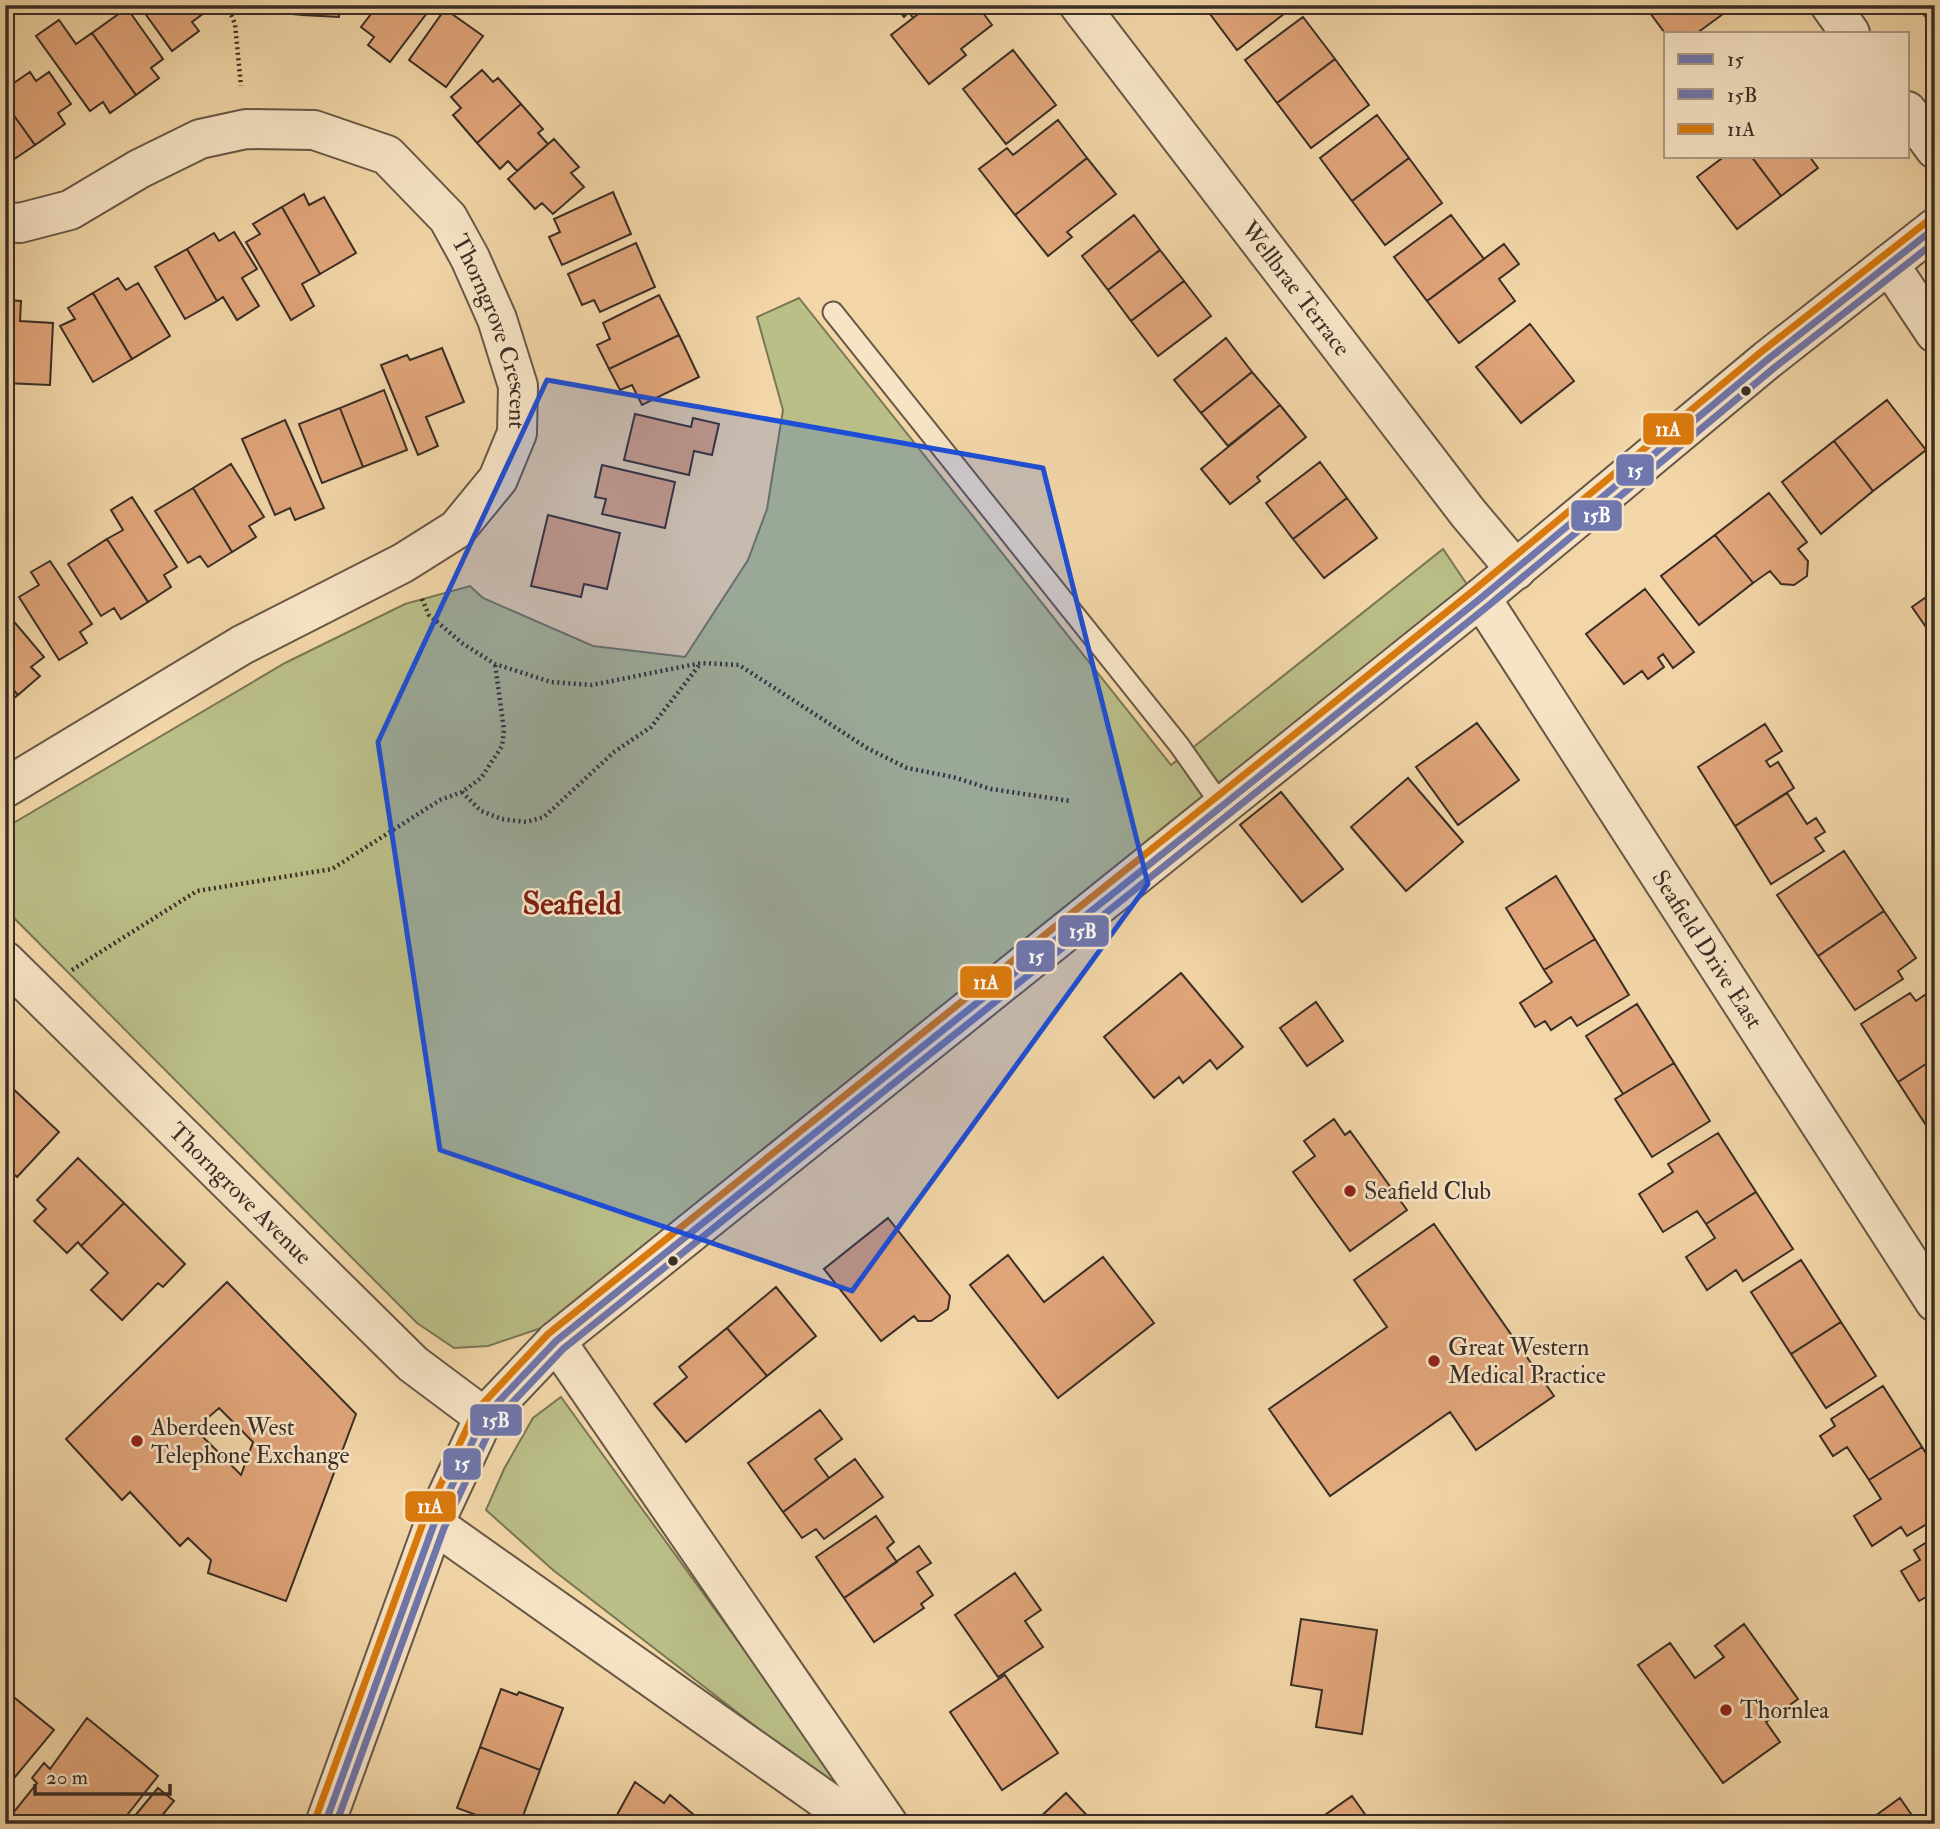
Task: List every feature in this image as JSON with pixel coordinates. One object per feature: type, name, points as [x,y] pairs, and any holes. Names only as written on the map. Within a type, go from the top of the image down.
[{"type":"street","name":"Wellbrae Terrace","points":[[1079,5],[1460,502],[1516,570]]},
{"type":"street","points":[[1830,5],[1849,32]]},
{"type":"street","points":[[1909,114],[1935,149]]},
{"type":"street","name":"Thorngrove Crescent","points":[[5,222],[20,223],[70,210],[139,169],[200,139],[246,129],[314,131],[387,155],[449,218],[497,319],[518,386],[517,433],[498,479],[457,529],[403,563],[242,645],[5,788]]},
{"type":"street","points":[[325,1824],[434,1524],[484,1417],[556,1340],[1516,570],[1767,360],[1935,228]]},
{"type":"street","points":[[1889,264],[1935,333]]},
{"type":"street","name":"Seafield Drive East","points":[[1481,598],[1935,1302]]},
{"type":"street","name":"Thorngrove Avenue","points":[[5,961],[413,1364],[484,1417]]},
{"type":"street","points":[[556,1340],[888,1824]]},
{"type":"street","points":[[434,1524],[859,1824]]},
{"type":"lane","points":[[833,312],[1179,745],[1222,806]]},
{"type":"path","points":[[227,5],[235,24],[246,129]]},
{"type":"path","points":[[403,563],[429,615],[462,643],[495,664],[551,682],[592,685],[701,663],[739,665],[867,748],[907,768],[991,789],[1070,801]]},
{"type":"path","points":[[462,792],[481,811],[502,819],[526,822],[544,817],[614,752],[651,727],[701,663]]},
{"type":"path","points":[[36,993],[197,891],[332,869],[440,800],[462,792],[481,778],[502,746],[504,730],[495,664]]},
{"type":"highlighted area","points":[[547,380],[1043,468],[1148,884],[852,1291],[440,1150],[378,742]]},
{"type":"green space","points":[[799,298],[1171,765],[1443,549],[1468,586],[544,1327],[488,1346],[454,1348],[417,1323],[5,909],[5,828],[285,663],[405,604],[470,586],[483,598],[593,646],[685,657],[748,560],[767,509],[783,410],[757,317]]},
{"type":"green space","points":[[561,1397],[856,1804],[553,1570],[486,1510],[504,1469],[533,1418]]},
{"type":"building","points":[[139,5],[198,5],[204,13],[192,22],[199,31],[172,51]]},
{"type":"building","points":[[269,5],[303,5],[302,15],[269,12]]},
{"type":"building","points":[[303,5],[339,5],[339,17],[302,15]]},
{"type":"building","points":[[378,5],[433,5],[390,62],[368,45],[374,37],[361,27]]},
{"type":"building","points":[[895,5],[930,5],[913,18],[909,12],[904,17]]},
{"type":"building","points":[[930,5],[977,5],[992,25],[961,49],[966,55],[929,84],[891,35]]},
{"type":"building","points":[[1644,5],[1719,5],[1723,14],[1698,32],[1664,32]]},
{"type":"building","points":[[1917,5],[1935,5],[1935,30]]},
{"type":"building","points":[[1204,6],[1293,7],[1237,50]]},
{"type":"building","points":[[127,8],[163,59],[151,68],[159,78],[136,95],[92,33]]},
{"type":"building","points":[[445,9],[483,36],[446,87],[409,60]]},
{"type":"building","points":[[1303,17],[1335,59],[1277,103],[1245,60]]},
{"type":"building","points":[[59,20],[76,44],[92,33],[136,95],[110,113],[103,102],[90,111],[36,36]]},
{"type":"building","points":[[1013,50],[1056,105],[1006,144],[963,89]]},
{"type":"building","points":[[1335,59],[1369,105],[1311,148],[1277,103]]},
{"type":"building","points":[[482,70],[493,82],[498,78],[521,104],[477,143],[453,115],[461,108],[451,97]]},
{"type":"building","points":[[30,72],[36,81],[49,72],[71,104],[58,113],[65,124],[35,145],[5,103],[5,89]]},
{"type":"building","points":[[5,103],[35,145],[7,164],[5,162]]},
{"type":"building","points":[[521,104],[543,129],[538,133],[548,144],[517,171],[508,161],[500,169],[477,143]]},
{"type":"building","points":[[1377,115],[1409,158],[1352,201],[1320,158]]},
{"type":"building","points":[[1058,120],[1087,158],[1015,215],[979,169],[1007,148],[1013,155]]},
{"type":"building","points":[[554,139],[579,167],[571,173],[584,187],[553,214],[542,203],[535,209],[508,179]]},
{"type":"building","points":[[1087,158],[1116,194],[1067,232],[1072,237],[1048,256],[1015,215]]},
{"type":"building","points":[[1409,158],[1442,203],[1385,245],[1352,201]]},
{"type":"building","points":[[1722,158],[1752,158],[1781,196],[1737,229],[1697,177]]},
{"type":"building","points":[[1752,158],[1810,158],[1818,168],[1781,196]]},
{"type":"building","points":[[613,192],[631,234],[562,265],[549,237],[560,232],[554,219]]},
{"type":"building","points":[[304,194],[309,205],[324,197],[356,253],[320,274],[282,207]]},
{"type":"building","points":[[282,207],[320,274],[302,284],[314,306],[291,320],[246,242],[260,234],[253,224]]},
{"type":"building","points":[[1134,215],[1160,250],[1108,290],[1082,256]]},
{"type":"building","points":[[1451,215],[1484,259],[1427,301],[1394,257]]},
{"type":"building","points":[[234,232],[257,269],[242,278],[259,306],[237,320],[223,297],[217,301],[187,249],[214,233],[219,241]]},
{"type":"building","points":[[636,243],[655,287],[600,312],[594,300],[582,305],[568,274]]},
{"type":"building","points":[[1504,244],[1519,264],[1499,279],[1515,301],[1459,343],[1427,301]]},
{"type":"building","points":[[187,249],[217,301],[185,319],[155,267]]},
{"type":"building","points":[[1160,250],[1184,281],[1131,321],[1108,290]]},
{"type":"building","points":[[118,278],[126,290],[138,283],[170,336],[132,359],[93,293]]},
{"type":"building","points":[[1184,281],[1211,316],[1158,356],[1131,321]]},
{"type":"building","points":[[93,293],[132,359],[93,382],[60,326],[75,319],[68,308]]},
{"type":"building","points":[[659,295],[679,335],[609,369],[597,345],[610,339],[603,323]]},
{"type":"building","points":[[5,300],[21,301],[20,321],[53,323],[50,385],[5,383]]},
{"type":"building","points":[[1530,324],[1574,381],[1521,423],[1476,367]]},
{"type":"building","points":[[679,335],[699,377],[642,405],[632,385],[620,390],[609,369]]},
{"type":"building","points":[[1226,338],[1252,372],[1201,413],[1174,380]]},
{"type":"building","points":[[442,348],[464,402],[426,417],[438,446],[418,455],[381,365],[407,355],[410,360]]},
{"type":"building","points":[[1252,372],[1280,405],[1228,446],[1201,413]]},
{"type":"building","points":[[384,390],[407,450],[363,467],[340,408]]},
{"type":"building","points":[[1887,400],[1926,450],[1873,491],[1834,441]]},
{"type":"building","points":[[1280,405],[1306,437],[1257,477],[1260,481],[1230,504],[1201,469]]},
{"type":"building","points":[[340,408],[363,467],[322,483],[299,424]]},
{"type":"building","points":[[635,414],[691,427],[693,418],[719,424],[712,455],[694,451],[689,475],[624,460]]},
{"type":"building","points":[[285,420],[324,508],[295,520],[290,508],[275,515],[242,439]]},
{"type":"building","points":[[1834,441],[1873,491],[1821,534],[1782,482]]},
{"type":"building","points":[[1320,462],[1347,498],[1293,539],[1266,503]]},
{"type":"building","points":[[231,464],[264,517],[249,526],[256,537],[232,552],[193,488]]},
{"type":"building","points":[[602,465],[675,482],[665,528],[602,514],[606,499],[595,497]]},
{"type":"building","points":[[193,488],[232,552],[208,567],[200,556],[188,563],[155,511]]},
{"type":"building","points":[[1769,493],[1807,542],[1798,549],[1808,561],[1807,576],[1794,585],[1781,584],[1770,571],[1753,583],[1715,535]]},
{"type":"building","points":[[132,497],[177,567],[164,575],[171,587],[148,602],[107,539],[123,530],[111,510]]},
{"type":"building","points":[[1347,498],[1377,538],[1324,578],[1293,539]]},
{"type":"building","points":[[548,515],[620,533],[607,589],[584,584],[581,597],[531,586]]},
{"type":"building","points":[[1715,535],[1753,583],[1699,625],[1661,576]]},
{"type":"building","points":[[107,539],[148,602],[121,619],[114,608],[101,616],[68,564]]},
{"type":"building","points":[[50,561],[92,624],[80,632],[87,643],[59,660],[19,597],[39,585],[31,572]]},
{"type":"building","points":[[1645,589],[1694,652],[1673,668],[1663,654],[1658,658],[1664,667],[1648,679],[1642,671],[1624,684],[1586,634]]},
{"type":"building","points":[[1935,591],[1935,640],[1912,607]]},
{"type":"building","points":[[5,611],[44,657],[31,667],[40,676],[18,695],[5,680]]},
{"type":"building","points":[[5,680],[18,695],[5,705]]},
{"type":"building","points":[[1477,723],[1519,780],[1458,825],[1416,767]]},
{"type":"building","points":[[1765,724],[1782,751],[1766,761],[1770,767],[1778,762],[1794,788],[1735,826],[1698,767]]},
{"type":"building","points":[[1408,778],[1463,842],[1406,891],[1351,827]]},
{"type":"building","points":[[1281,792],[1343,869],[1302,902],[1240,825]]},
{"type":"building","points":[[1787,793],[1807,824],[1816,818],[1825,832],[1815,838],[1824,851],[1771,884],[1735,826]]},
{"type":"building","points":[[1844,851],[1884,911],[1818,956],[1777,895]]},
{"type":"building","points":[[1556,876],[1595,939],[1544,970],[1506,908]]},
{"type":"building","points":[[1884,911],[1916,958],[1898,971],[1903,979],[1855,1010],[1818,956]]},
{"type":"building","points":[[1595,939],[1629,995],[1577,1026],[1571,1017],[1551,1030],[1545,1021],[1535,1027],[1520,1003],[1552,982],[1544,970]]},
{"type":"building","points":[[1181,973],[1243,1047],[1217,1069],[1210,1060],[1183,1083],[1179,1077],[1154,1098],[1104,1037]]},
{"type":"building","points":[[1935,988],[1935,1058],[1898,1082],[1861,1024],[1910,993],[1916,1001]]},
{"type":"building","points":[[1316,1002],[1343,1041],[1307,1066],[1280,1028]]},
{"type":"building","points":[[1637,1004],[1674,1063],[1623,1094],[1586,1036]]},
{"type":"building","points":[[1935,1058],[1935,1139],[1898,1082]]},
{"type":"building","points":[[1674,1063],[1710,1121],[1652,1157],[1615,1099]]},
{"type":"building","points":[[8,1084],[59,1132],[17,1177],[5,1166],[5,1088]]},
{"type":"building","name":"Seafield Club","points":[[1334,1119],[1345,1135],[1350,1131],[1407,1210],[1350,1251],[1293,1172],[1315,1156],[1304,1141]]},
{"type":"building","points":[[1718,1133],[1756,1192],[1706,1224],[1697,1211],[1663,1232],[1639,1194],[1673,1172],[1668,1164]]},
{"type":"building","points":[[78,1158],[124,1203],[81,1246],[78,1242],[67,1253],[34,1221],[46,1209],[37,1200]]},
{"type":"building","points":[[1756,1192],[1793,1249],[1743,1281],[1736,1270],[1707,1290],[1686,1257],[1715,1238],[1706,1224]]},
{"type":"building","points":[[124,1203],[185,1264],[163,1287],[158,1283],[122,1320],[91,1290],[108,1273],[81,1246]]},
{"type":"building","points":[[888,1218],[950,1296],[948,1309],[931,1321],[918,1321],[914,1316],[881,1341],[824,1269]]},
{"type":"building","name":"Great Western Medical Practice","points":[[1434,1224],[1554,1396],[1476,1450],[1450,1412],[1330,1496],[1269,1409],[1387,1327],[1354,1280]]},
{"type":"building","points":[[1008,1255],[1044,1302],[1103,1257],[1154,1323],[1058,1398],[970,1285]]},
{"type":"building","points":[[1801,1260],[1841,1322],[1791,1354],[1751,1292]]},
{"type":"building","name":"Aberdeen West Telephone Exchange","points":[[227,1282],[356,1414],[286,1601],[208,1573],[211,1560],[188,1538],[180,1546],[130,1492],[122,1500],[66,1439]],"holes":[[[219,1408],[253,1442],[241,1475],[195,1429]]]},
{"type":"building","points":[[776,1287],[816,1336],[767,1376],[727,1328]]},
{"type":"building","points":[[1841,1322],[1876,1376],[1826,1408],[1791,1354]]},
{"type":"building","points":[[727,1328],[767,1376],[686,1442],[654,1404],[687,1377],[679,1367]]},
{"type":"building","points":[[1883,1386],[1922,1447],[1869,1480],[1847,1447],[1833,1456],[1820,1436],[1835,1426],[1831,1419]]},
{"type":"building","points":[[820,1410],[842,1439],[815,1459],[829,1478],[783,1512],[748,1463]]},
{"type":"building","points":[[1922,1447],[1935,1467],[1935,1519],[1907,1536],[1901,1527],[1872,1546],[1854,1516],[1881,1499],[1869,1480]]},
{"type":"building","points":[[855,1459],[883,1497],[824,1539],[816,1529],[802,1538],[783,1512]]},
{"type":"building","points":[[876,1516],[894,1542],[887,1548],[897,1562],[844,1598],[816,1557]]},
{"type":"building","points":[[1935,1537],[1935,1592],[1919,1601],[1901,1571],[1920,1560],[1914,1550]]},
{"type":"building","points":[[919,1546],[931,1563],[917,1572],[933,1595],[921,1604],[924,1608],[874,1642],[844,1598]]},
{"type":"building","points":[[1015,1573],[1041,1610],[1025,1621],[1043,1647],[998,1677],[955,1615]]},
{"type":"building","points":[[1301,1619],[1377,1630],[1362,1734],[1316,1727],[1322,1690],[1291,1685]]},
{"type":"building","name":"Thornlea","points":[[1744,1624],[1798,1699],[1766,1722],[1780,1742],[1723,1783],[1638,1665],[1670,1643],[1695,1678],[1724,1657],[1715,1646]]},
{"type":"building","points":[[1005,1675],[1058,1753],[1002,1790],[950,1712]]},
{"type":"building","points":[[501,1689],[517,1695],[519,1692],[563,1708],[540,1770],[480,1747]]},
{"type":"building","points":[[5,1690],[54,1730],[5,1789]]},
{"type":"building","points":[[87,1718],[158,1776],[120,1824],[6,1822],[37,1783],[32,1778],[44,1763],[50,1769]]},
{"type":"building","points":[[480,1747],[540,1770],[520,1824],[501,1824],[457,1808]]},
{"type":"building","points":[[635,1782],[664,1803],[670,1795],[694,1815],[687,1824],[612,1824]]},
{"type":"building","points":[[158,1788],[174,1801],[155,1824],[128,1824]]},
{"type":"building","points":[[1066,1793],[1095,1824],[1038,1824],[1036,1821]]},
{"type":"building","points":[[1352,1796],[1372,1824],[1312,1824]]},
{"type":"building","points":[[1900,1798],[1918,1824],[1864,1824]]},
{"type":"transit line","name":"11A","points":[[315,1820],[424,1520],[474,1413],[548,1334],[1474,590],[1761,352],[1929,220]]},
{"type":"transit line","name":"15","points":[[325,1824],[434,1524],[484,1417],[556,1341],[1481,598],[1767,360],[1935,228]]},
{"type":"transit line","name":"15B","points":[[336,1824],[444,1528],[493,1423],[563,1349],[1488,606],[1774,368],[1935,242]]},
{"type":"place","name":"Seafield Club","points":[[1350,1191]]},
{"type":"place","name":"Great Western Medical Practice","points":[[1434,1361]]},
{"type":"place","name":"Aberdeen West Telephone Exchange","points":[[137,1441]]},
{"type":"place","name":"Thornlea","points":[[1726,1710]]},
{"type":"district","name":"Seafield","points":[[572,904]]}]
